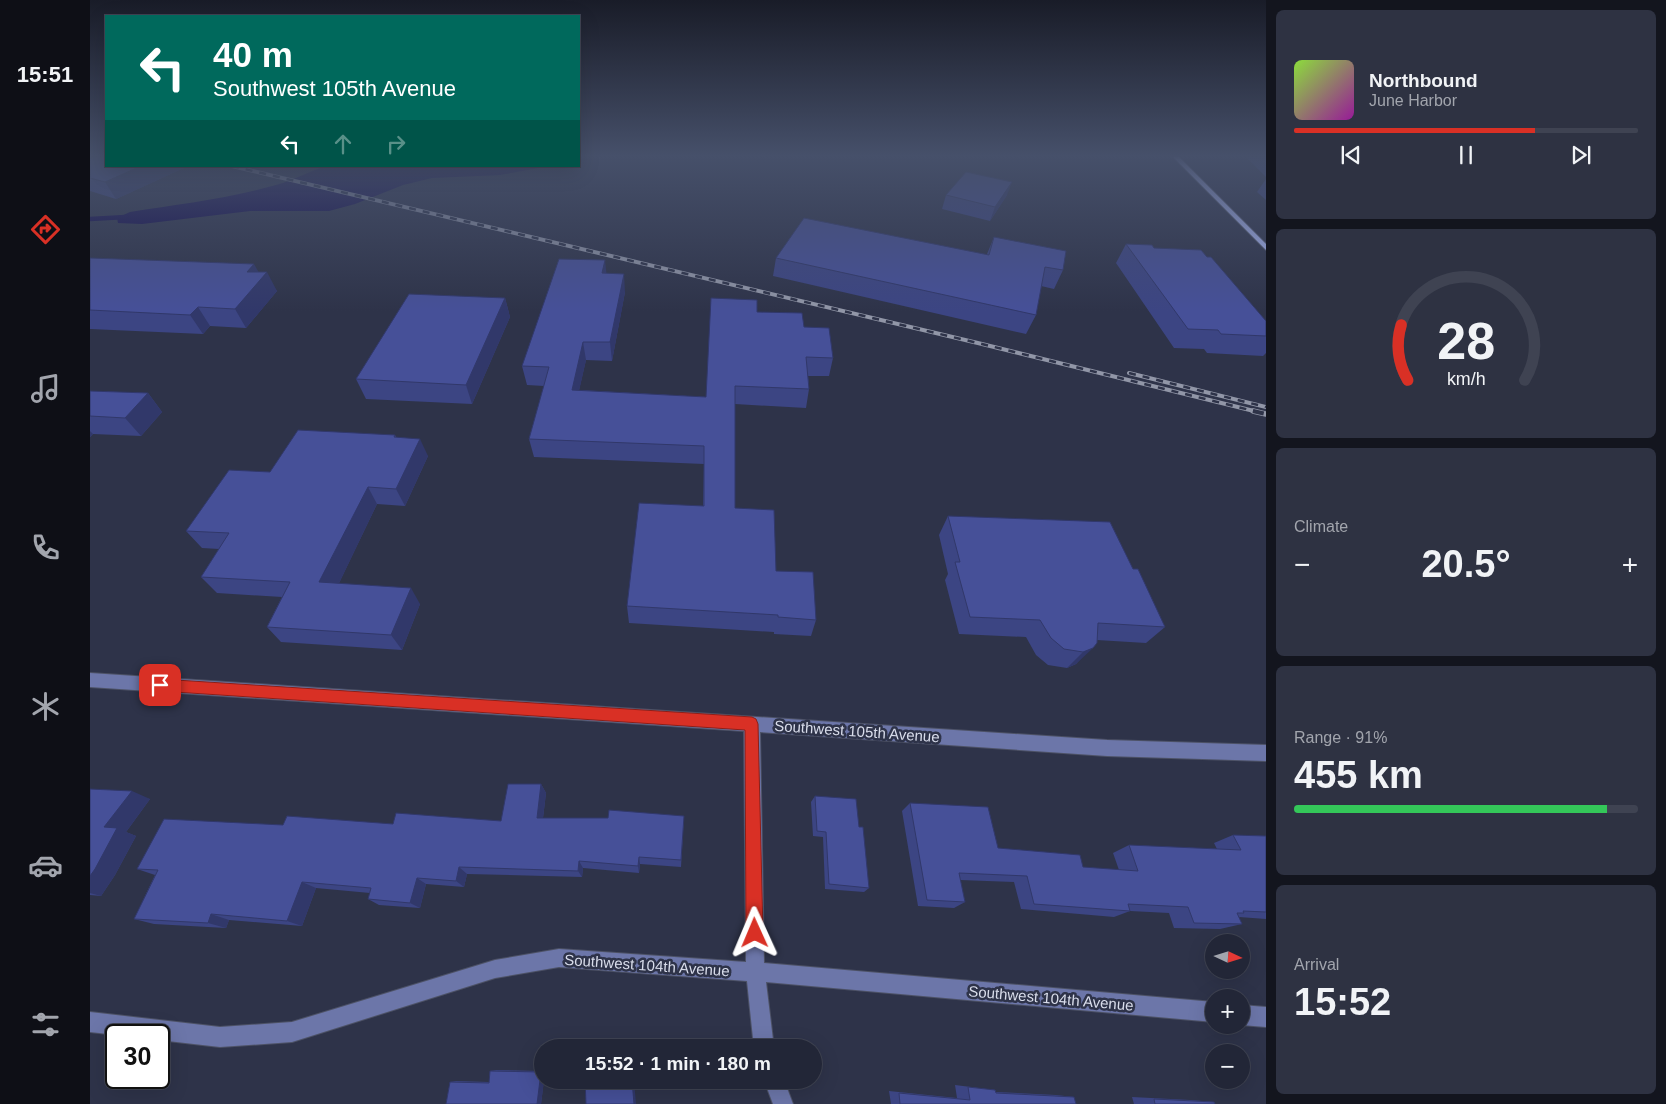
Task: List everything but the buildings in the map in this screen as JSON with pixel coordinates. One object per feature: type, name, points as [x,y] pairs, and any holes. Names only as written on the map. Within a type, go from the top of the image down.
[{"type":"main road","points":[[1227,209],[1266,248]]},
{"type":"street","name":"Southwest 105th Avenue","points":[[90,680],[1107,748],[1266,753]]},
{"type":"street","points":[[752,724],[755,972],[763,1039]]},
{"type":"street","name":"Southwest 104th Avenue","points":[[90,1022],[220,1036],[292,1032],[495,970],[559,958],[755,972],[1205,1011]]},
{"type":"street","points":[[1250,1016],[1266,1017]]},
{"type":"street","points":[[777,1089],[783,1104]]},
{"type":"shaded area","points":[[152,209],[338,209],[329,211],[250,211],[142,224],[118,223],[117,218],[130,212]]},
{"type":"waterway","points":[[90,219],[126,217]]},
{"type":"railway","points":[[411,209],[982,344],[1258,412]]},
{"type":"railway","points":[[1129,373],[1266,407]]},
{"type":"railway","points":[[1253,411],[1266,414]]},
{"type":"route","points":[[160,685],[752,724],[755,933]]}]
